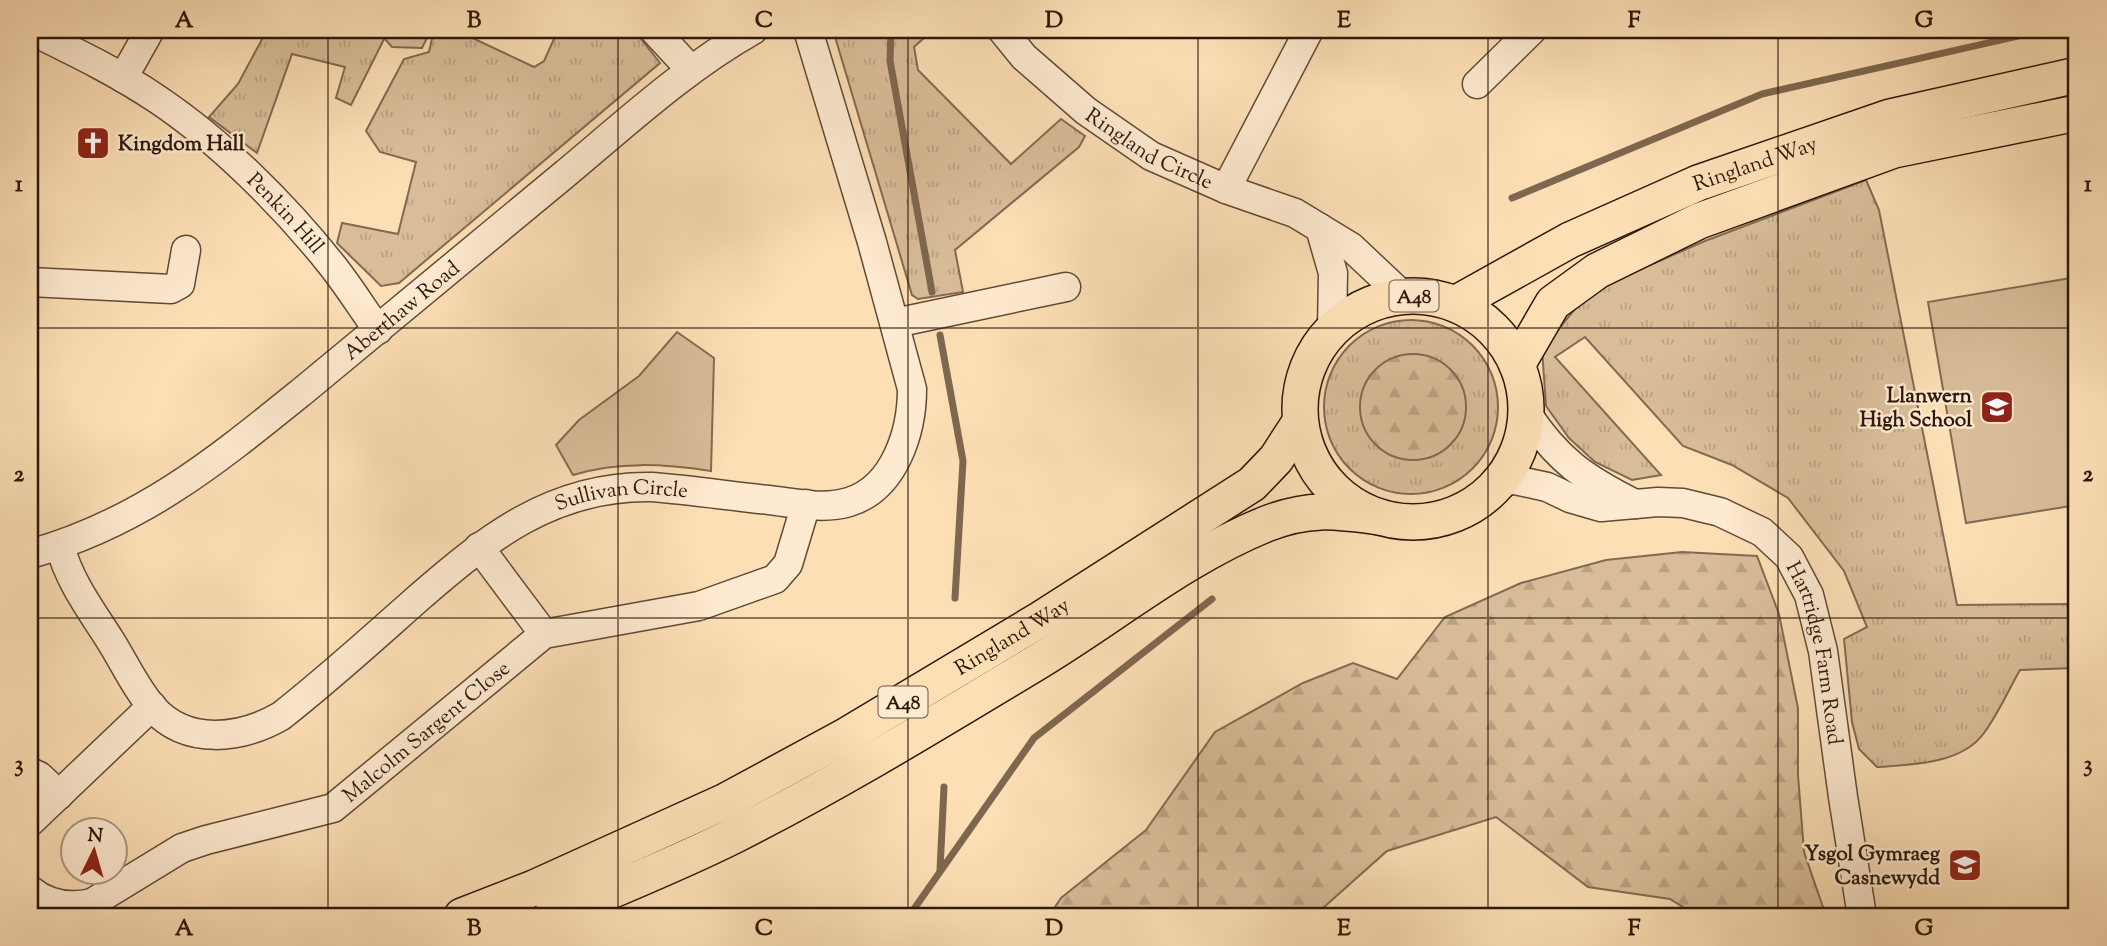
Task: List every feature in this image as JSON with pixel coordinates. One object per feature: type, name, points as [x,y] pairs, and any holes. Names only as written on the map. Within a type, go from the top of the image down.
[{"type":"main road","name":"Ringland Way","points":[[1455,304],[1570,240],[1698,183],[1890,117],[2077,75]]},
{"type":"main road","name":"Ringland Way","points":[[1517,365],[1553,303],[1597,271],[1699,221],[1894,150],[2077,113]]},
{"type":"main road","name":"Ringland Way","points":[[551,916],[734,835],[866,764],[1057,650],[1200,557],[1264,525],[1294,514],[1324,510],[1411,522],[1445,517],[1475,503],[1500,481],[1519,449],[1526,412],[1524,388],[1517,365],[1502,339],[1481,318],[1455,304],[1429,297],[1403,296],[1377,301],[1353,312],[1332,328],[1312,356],[1301,387],[1300,422],[1308,453],[1325,481],[1350,503],[1380,517]]},
{"type":"main road","name":"Ringland Way","points":[[462,916],[534,888],[726,800],[844,737],[1041,620],[1252,484],[1276,458],[1300,422]]},
{"type":"street","name":"Penkin Hill","points":[[30,30],[123,78],[189,123],[265,191],[331,264],[378,330]]},
{"type":"street","points":[[123,78],[150,30]]},
{"type":"street","points":[[654,30],[691,70]]},
{"type":"street","name":"Aberthaw Road","points":[[30,554],[60,546],[129,516],[186,482],[230,450],[378,330],[691,70],[753,30]]},
{"type":"street","name":"Sullivan Circle","points":[[60,546],[70,577],[152,706],[174,726],[204,735],[242,733],[269,722],[298,702],[479,547],[508,527],[543,509],[604,489],[652,487],[806,505],[836,505],[851,502],[864,495],[886,474],[899,455],[908,433],[912,388],[808,30]]},
{"type":"street","name":"Ringland Circle","points":[[1002,30],[1024,57],[1086,110],[1151,156],[1226,189],[1295,213],[1351,247],[1403,296]]},
{"type":"street","points":[[1226,189],[1309,30]]},
{"type":"street","points":[[1477,84],[1532,30]]},
{"type":"street","points":[[1320,228],[1333,273],[1332,328]]},
{"type":"street","points":[[30,282],[171,289],[180,284],[186,250]]},
{"type":"street","points":[[895,323],[1066,287]]},
{"type":"street","name":"Hartridge Farm Road","points":[[1526,412],[1542,436],[1569,464],[1592,482],[1635,504]]},
{"type":"street","name":"Hartridge Farm Road","points":[[1500,481],[1515,480],[1547,487],[1601,508],[1683,503],[1720,512],[1762,532],[1789,557],[1809,595],[1823,650],[1844,810],[1862,916]]},
{"type":"street","name":"Malcolm Sargent Close","points":[[30,890],[57,904],[82,905],[92,902],[182,848],[333,808],[544,634],[699,607],[775,579],[788,564],[806,505]]},
{"type":"street","points":[[479,547],[544,634]]},
{"type":"street","points":[[30,822],[152,706]]},
{"type":"street","points":[[30,772],[39,776],[59,794]]},
{"type":"green space","points":[[267,30],[377,30],[384,39],[351,105],[336,98],[345,67],[292,54],[257,153],[209,117],[238,84]]},
{"type":"green space","points":[[377,30],[431,30],[422,48],[392,47]]},
{"type":"green space","points":[[434,30],[465,30],[466,35],[534,67],[544,61],[558,30],[634,30],[660,63],[399,283],[381,286],[337,243],[342,223],[398,234],[416,162],[380,152],[366,131],[404,59],[429,52]]},
{"type":"green space","points":[[833,30],[933,30],[914,47],[918,70],[1011,164],[1061,119],[1085,136],[1079,147],[955,250],[963,292],[918,299],[912,295]]},
{"type":"green space","points":[[1866,180],[1879,210],[1957,605],[2077,604],[2077,668],[2020,670],[1984,733],[1963,751],[1935,761],[1877,767],[1859,749],[1852,722],[1844,639],[1867,627],[1844,571],[1788,498],[1732,465],[1683,446],[1585,337],[1555,357],[1661,475],[1632,480],[1595,462],[1569,438],[1546,406],[1542,349],[1575,309],[1609,283],[1705,241]]},
{"type":"green space","points":[[2077,277],[2077,505],[1966,523],[1928,302]]},
{"type":"green space","points":[[1411,320],[1444,327],[1473,345],[1491,374],[1498,407],[1491,440],[1473,469],[1444,487],[1411,494],[1378,487],[1349,469],[1331,440],[1324,407],[1331,374],[1349,345],[1378,327]]},
{"type":"green space","points":[[677,332],[714,358],[711,471],[641,465],[607,467],[573,475],[556,445],[579,420],[639,376]]},
{"type":"green space","points":[[1413,354],[1433,358],[1450,370],[1462,387],[1466,407],[1462,427],[1450,444],[1433,456],[1413,460],[1393,456],[1376,444],[1364,427],[1360,407],[1364,387],[1376,370],[1393,358]]},
{"type":"green space","points":[[1682,552],[1757,556],[1779,614],[1798,708],[1798,775],[1804,852],[1826,916],[1697,916],[1670,899],[1588,887],[1496,817],[1387,851],[1314,916],[1049,916],[1061,898],[1146,830],[1215,732],[1303,683],[1353,663],[1397,679],[1445,617],[1521,583],[1606,560]]},
{"type":"waterway","points":[[891,30],[890,61],[932,292]]},
{"type":"waterway","points":[[1512,198],[1762,94],[2045,30]]},
{"type":"waterway","points":[[940,335],[963,461],[955,598]]},
{"type":"waterway","points":[[909,916],[1034,738],[1212,599]]},
{"type":"waterway","points":[[940,870],[944,787]]},
{"type":"place","name":"Kingdom Hall","points":[[93,143]]},
{"type":"place","name":"Llanwern High School","points":[[1997,407]]},
{"type":"place","name":"Ysgol Gymraeg Casnewydd","points":[[1965,865]]}]
